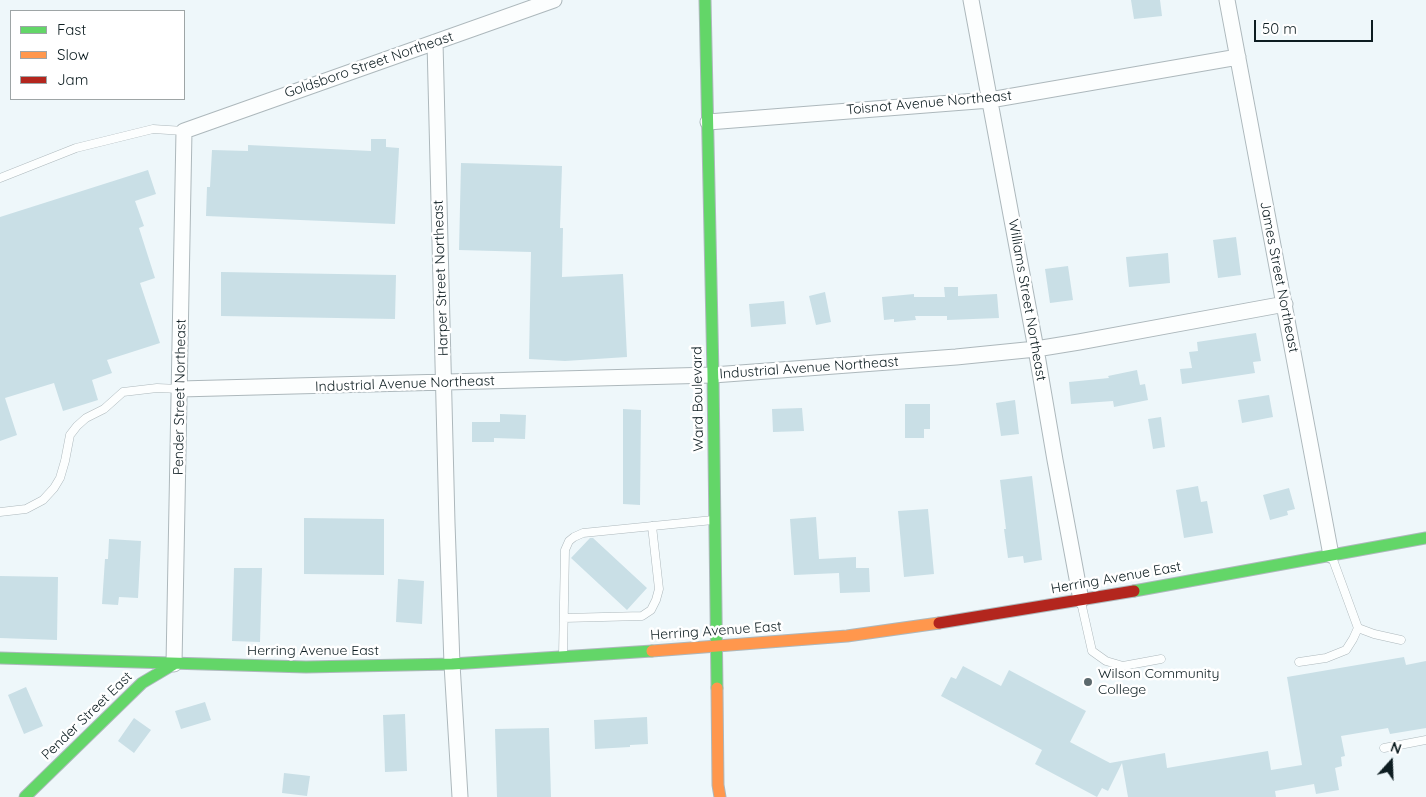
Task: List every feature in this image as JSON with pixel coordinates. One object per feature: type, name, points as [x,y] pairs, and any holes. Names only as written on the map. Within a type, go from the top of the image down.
[{"type":"main road","name":"Ward Boulevard","points":[[706,0],[720,797]]},
{"type":"main road","name":"Herring Avenue East","points":[[0,658],[306,667],[452,664],[717,647],[847,636],[917,626],[1081,600],[1426,538]]},
{"type":"main road","name":"Pender Street East","points":[[25,797],[142,683],[174,664]]},
{"type":"street","name":"Goldsboro Street Northeast","points":[[184,131],[554,0]]},
{"type":"street","name":"Williams Street Northeast","points":[[971,0],[1081,600]]},
{"type":"street","name":"James Street Northeast","points":[[1228,0],[1331,555]]},
{"type":"street","name":"Harper Street Northeast","points":[[435,42],[447,523],[452,664],[460,797]]},
{"type":"street","name":"Toisnot Avenue Northeast","points":[[708,122],[990,100],[1238,57]]},
{"type":"street","name":"Pender Street Northeast","points":[[174,664],[184,131]]},
{"type":"street","name":"Industrial Avenue Northeast","points":[[180,390],[713,375],[956,357],[1036,349],[1285,304]]},
{"type":"lane","points":[[0,178],[76,148],[153,129],[184,131]]},
{"type":"lane","points":[[0,512],[26,509],[43,500],[60,478],[70,435],[86,418],[104,409],[123,392],[157,388],[180,390]]},
{"type":"lane","points":[[563,656],[565,550],[569,541],[583,533],[715,519]]},
{"type":"lane","points":[[564,618],[642,616],[651,610],[656,600],[658,589],[652,526]]},
{"type":"lane","points":[[1299,662],[1326,658],[1346,650],[1358,628],[1331,555]]},
{"type":"lane","points":[[1081,600],[1092,651],[1106,662],[1123,666],[1161,659]]},
{"type":"lane","points":[[1358,628],[1401,640]]},
{"type":"lane","points":[[1384,748],[1426,740]]},
{"type":"building","points":[[1131,0],[1160,0],[1162,16],[1134,19]]},
{"type":"building","points":[[371,139],[386,139],[386,147],[399,148],[395,224],[206,216],[207,187],[210,187],[212,150],[248,151],[248,145],[371,151]]},
{"type":"building","points":[[461,163],[562,166],[560,228],[563,228],[562,277],[623,274],[627,357],[565,361],[529,359],[531,252],[459,250]]},
{"type":"building","points":[[148,170],[156,194],[135,201],[144,226],[139,228],[155,278],[140,283],[160,343],[107,360],[112,373],[92,380],[98,400],[63,411],[54,383],[5,398],[17,435],[0,441],[0,217]]},
{"type":"building","points":[[1236,237],[1241,275],[1218,278],[1213,240]]},
{"type":"building","points":[[1168,253],[1170,283],[1129,287],[1126,257]]},
{"type":"building","points":[[1068,266],[1073,300],[1050,303],[1045,269]]},
{"type":"building","points":[[221,272],[396,275],[395,319],[221,316]]},
{"type":"building","points":[[944,287],[958,287],[958,296],[997,294],[999,318],[947,320],[947,316],[915,316],[916,320],[894,322],[894,319],[884,320],[882,297],[914,294],[914,297],[945,297]]},
{"type":"building","points":[[825,292],[831,322],[816,325],[809,296]]},
{"type":"building","points":[[784,301],[786,324],[751,327],[749,304]]},
{"type":"building","points":[[1256,333],[1261,361],[1253,362],[1255,373],[1182,384],[1180,369],[1192,368],[1189,352],[1198,351],[1197,342]]},
{"type":"building","points":[[1137,370],[1140,385],[1145,384],[1148,400],[1114,407],[1113,401],[1071,404],[1069,382],[1109,378],[1108,376]]},
{"type":"building","points":[[1269,395],[1273,417],[1242,423],[1238,400]]},
{"type":"building","points":[[1015,400],[1019,434],[1001,436],[996,403]]},
{"type":"building","points":[[905,404],[930,404],[930,429],[924,429],[924,438],[905,438]]},
{"type":"building","points":[[802,408],[804,431],[773,432],[772,409]]},
{"type":"building","points":[[623,409],[641,410],[640,505],[623,504]]},
{"type":"building","points":[[500,414],[526,415],[525,439],[494,438],[494,442],[472,442],[472,422],[500,422]]},
{"type":"building","points":[[1161,417],[1165,447],[1153,449],[1148,419]]},
{"type":"building","points":[[1032,476],[1042,560],[1024,563],[1023,556],[1008,558],[1000,480]]},
{"type":"building","points":[[1198,486],[1201,502],[1207,501],[1213,533],[1184,538],[1176,490]]},
{"type":"building","points":[[1289,488],[1295,509],[1287,511],[1288,515],[1270,520],[1263,495]]},
{"type":"building","points":[[928,509],[934,574],[904,577],[898,511]]},
{"type":"building","points":[[816,517],[819,559],[856,557],[856,568],[869,568],[870,592],[840,593],[839,573],[794,575],[790,519]]},
{"type":"building","points":[[304,518],[384,519],[384,575],[304,574]]},
{"type":"building","points":[[590,538],[593,538],[647,588],[627,610],[571,558]]},
{"type":"building","points":[[109,539],[141,541],[138,598],[119,597],[118,605],[102,604],[105,559],[108,559]]},
{"type":"building","points":[[234,568],[262,568],[260,642],[232,641]]},
{"type":"building","points":[[0,576],[58,577],[57,640],[0,638]]},
{"type":"building","points":[[398,579],[424,581],[422,624],[396,622]]},
{"type":"building","points":[[1404,657],[1406,665],[1426,661],[1426,728],[1390,734],[1388,728],[1341,736],[1345,756],[1341,757],[1342,766],[1335,768],[1339,790],[1316,794],[1314,784],[1275,791],[1276,797],[1128,797],[1122,763],[1108,791],[1102,788],[1097,797],[1035,764],[1042,750],[941,696],[951,677],[956,679],[963,666],[1001,686],[1009,670],[1086,711],[1070,742],[1110,763],[1165,753],[1167,768],[1268,751],[1271,770],[1302,765],[1287,677]]},
{"type":"building","points":[[26,687],[43,726],[24,734],[8,695]]},
{"type":"building","points":[[205,702],[211,720],[181,729],[175,711]]},
{"type":"building","points":[[405,714],[407,771],[385,772],[383,715]]},
{"type":"building","points":[[647,717],[648,744],[595,749],[594,720]]},
{"type":"building","points":[[134,718],[151,730],[134,753],[118,741]]},
{"type":"building","points":[[549,728],[551,797],[497,797],[495,729]]},
{"type":"building","points":[[284,773],[310,776],[307,796],[282,793]]},
{"type":"traffic: fast","points":[[705,0],[717,688]]},
{"type":"traffic: fast","points":[[1134,591],[1426,538]]},
{"type":"traffic: fast","points":[[0,658],[306,667],[452,664],[652,651]]},
{"type":"traffic: fast","points":[[25,797],[142,683],[174,664]]},
{"type":"traffic: slow","points":[[652,651],[847,636],[939,623]]},
{"type":"traffic: slow","points":[[717,688],[718,785],[720,797]]},
{"type":"traffic: jam","points":[[939,623],[1134,591]]},
{"type":"place","name":"Wilson Community College","points":[[1088,682]]}]
